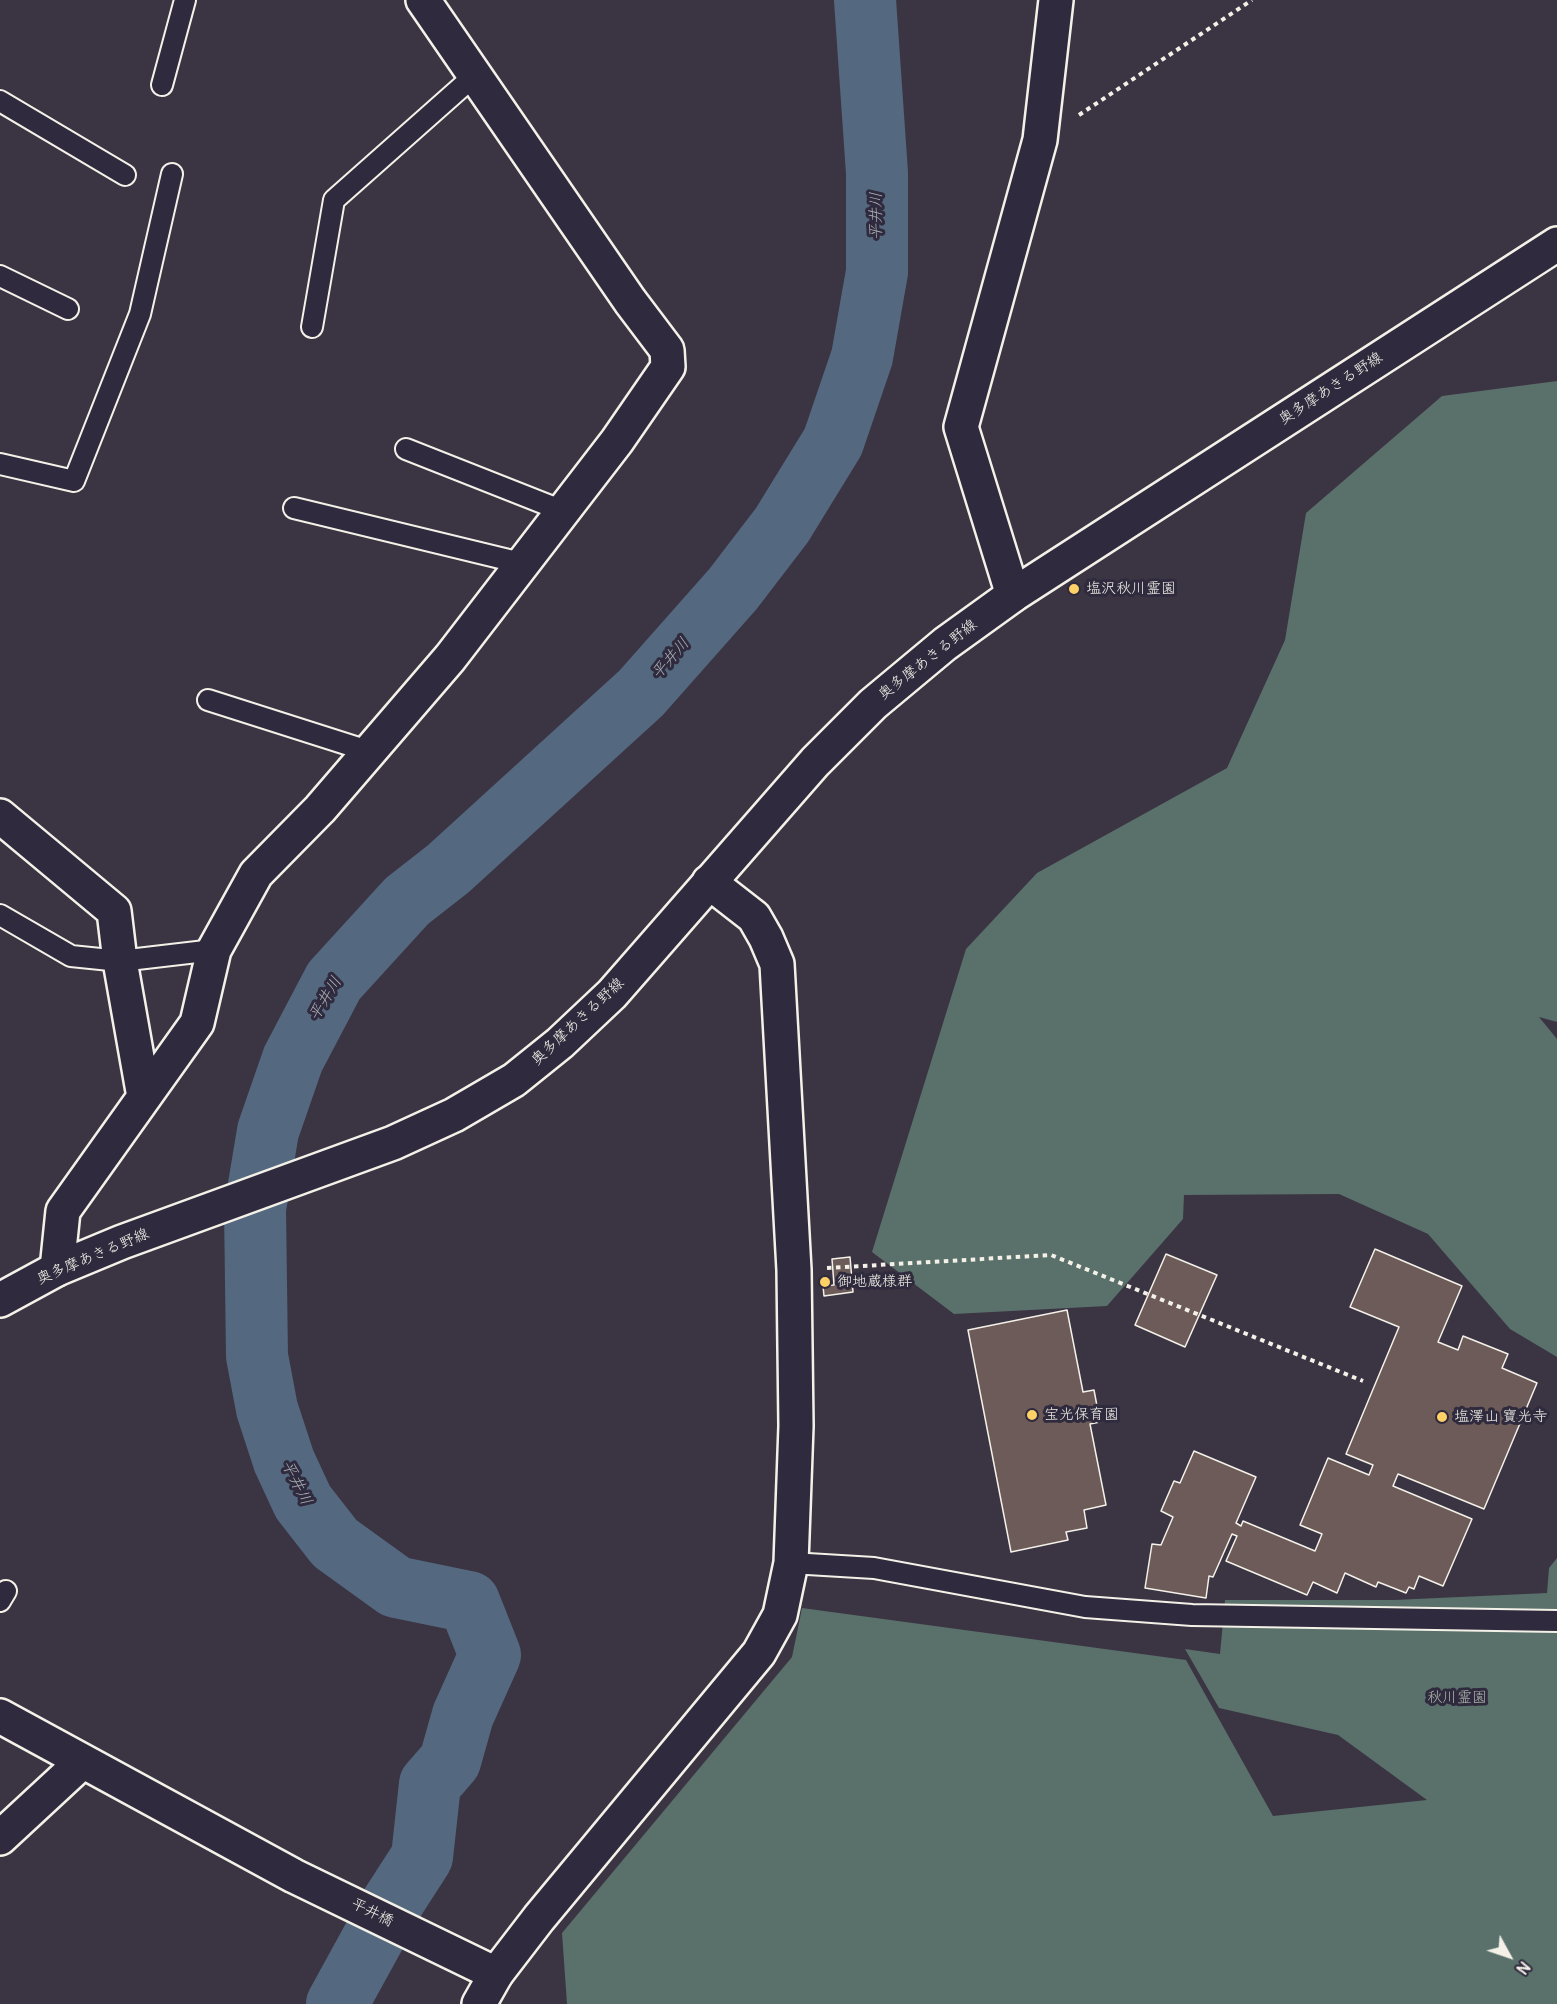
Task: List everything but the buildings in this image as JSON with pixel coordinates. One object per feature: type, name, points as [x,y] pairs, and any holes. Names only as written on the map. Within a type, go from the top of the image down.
[{"type":"street","points":[[57,1269],[63,1211],[197,1023],[214,950],[256,874],[320,809],[450,658],[617,441],[668,367],[668,350],[630,301],[423,0]]},
{"type":"street","points":[[1013,595],[961,427],[1040,140],[1056,0]]},
{"type":"street","name":"奥多摩あきる野線","points":[[0,1300],[57,1269],[393,1143],[454,1115],[514,1080],[560,1043],[612,994],[815,762],[873,704],[945,644],[1013,595],[1557,244]]},
{"type":"street","points":[[0,816],[114,911],[120,961],[144,1097]]},
{"type":"street","points":[[479,2004],[496,1974],[546,1909],[759,1653],[780,1615],[791,1563],[796,1426],[794,1270],[777,964],[754,917],[709,882]]},
{"type":"street","name":"平井橋","points":[[0,1716],[294,1876],[496,1974]]},
{"type":"street","points":[[0,1838],[82,1762]]},
{"type":"lane","points":[[162,85],[185,0]]},
{"type":"lane","points":[[312,327],[334,200],[475,75]]},
{"type":"lane","points":[[0,101],[125,175]]},
{"type":"lane","points":[[0,464],[74,481],[140,314],[172,174]]},
{"type":"lane","points":[[0,276],[68,309]]},
{"type":"lane","points":[[406,449],[563,511]]},
{"type":"lane","points":[[294,508],[521,563]]},
{"type":"lane","points":[[208,700],[368,751]]},
{"type":"lane","points":[[0,915],[71,956],[120,961],[214,950]]},
{"type":"lane","points":[[791,1563],[874,1568],[1085,1607],[1133,1611],[1192,1615],[1557,1621]]},
{"type":"path","points":[[1040,140],[1252,0]]},
{"type":"path","points":[[794,1270],[1051,1255],[1363,1381]]},
{"type":"green space","points":[[1557,381],[1557,1022],[1539,1017],[1557,1039],[1557,1357],[1510,1329],[1428,1234],[1339,1194],[1184,1195],[1183,1219],[1107,1306],[954,1314],[872,1252],[966,949],[1037,873],[1227,768],[1285,640],[1306,513],[1442,396]]},
{"type":"green space","name":"秋川霊園","points":[[1557,1558],[1557,2004],[567,2004],[562,1933],[792,1657],[802,1608],[1186,1660],[1273,1816],[1427,1800],[1338,1735],[1219,1708],[1185,1649],[1220,1654],[1225,1600],[1394,1600],[1547,1593],[1549,1568]]},
{"type":"waterway","name":"平井川","points":[[337,2004],[393,1902],[422,1857],[430,1784],[450,1761],[463,1715],[490,1655],[469,1602],[396,1587],[335,1543],[303,1502],[284,1461],[267,1409],[257,1356],[255,1209],[268,1131],[293,1059],[334,981],[407,901],[448,869],[641,693],[733,589],[782,525],[833,442],[862,357],[877,272],[877,173],[865,0]]},
{"type":"place","name":"塩沢秋川霊園","points":[[1074,589]]},
{"type":"place","name":"御地蔵様群","points":[[825,1282]]},
{"type":"place","name":"宝光保育園","points":[[1032,1415]]},
{"type":"place","name":"塩澤山 寶光寺","points":[[1442,1417]]}]
